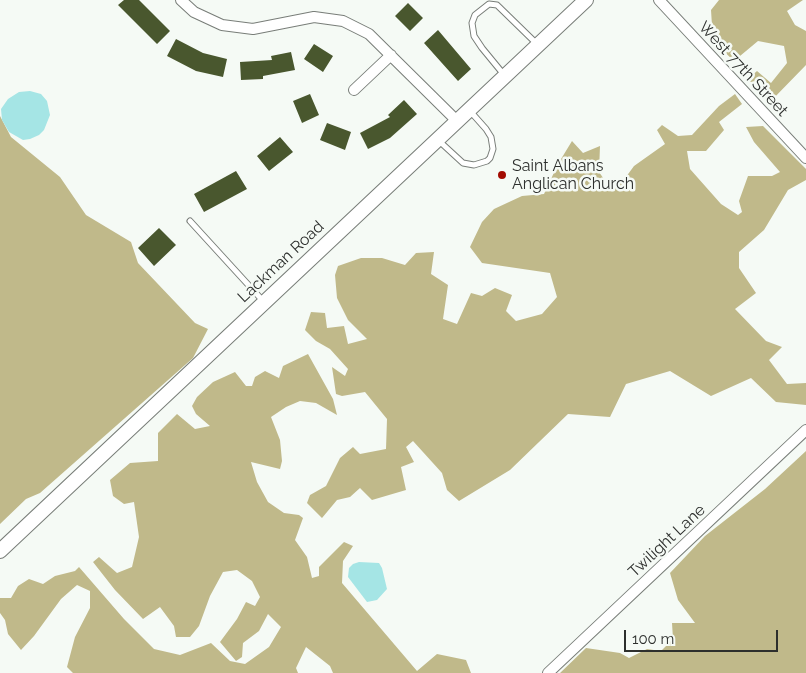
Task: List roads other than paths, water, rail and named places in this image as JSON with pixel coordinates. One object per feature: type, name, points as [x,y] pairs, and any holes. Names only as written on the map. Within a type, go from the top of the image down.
[{"type":"main road","name":"Lackman Road","points":[[0,550],[586,0]]},
{"type":"street","points":[[181,0],[194,12],[222,25],[253,29],[314,17],[342,21],[369,34],[457,121]]},
{"type":"street","name":"West 77th Street","points":[[659,0],[806,158]]},
{"type":"street","points":[[354,90],[392,55]]},
{"type":"street","name":"Twilight Lane","points":[[548,673],[806,430]]},
{"type":"lane","points":[[506,76],[474,36],[472,23],[475,15],[489,4],[497,5],[538,46]]},
{"type":"lane","points":[[438,139],[463,163],[474,165],[487,161],[493,149],[491,137],[469,110]]},
{"type":"lane","points":[[190,221],[265,302]]},
{"type":"water","points":[[30,91],[41,94],[47,101],[50,115],[44,130],[39,135],[23,140],[9,132],[2,120],[1,109],[8,99],[19,92]]},
{"type":"water","points":[[359,562],[379,563],[382,568],[387,589],[377,600],[367,602],[348,577],[349,568]]},
{"type":"place","name":"Saint Albans Anglican Church","points":[[502,175]]}]
